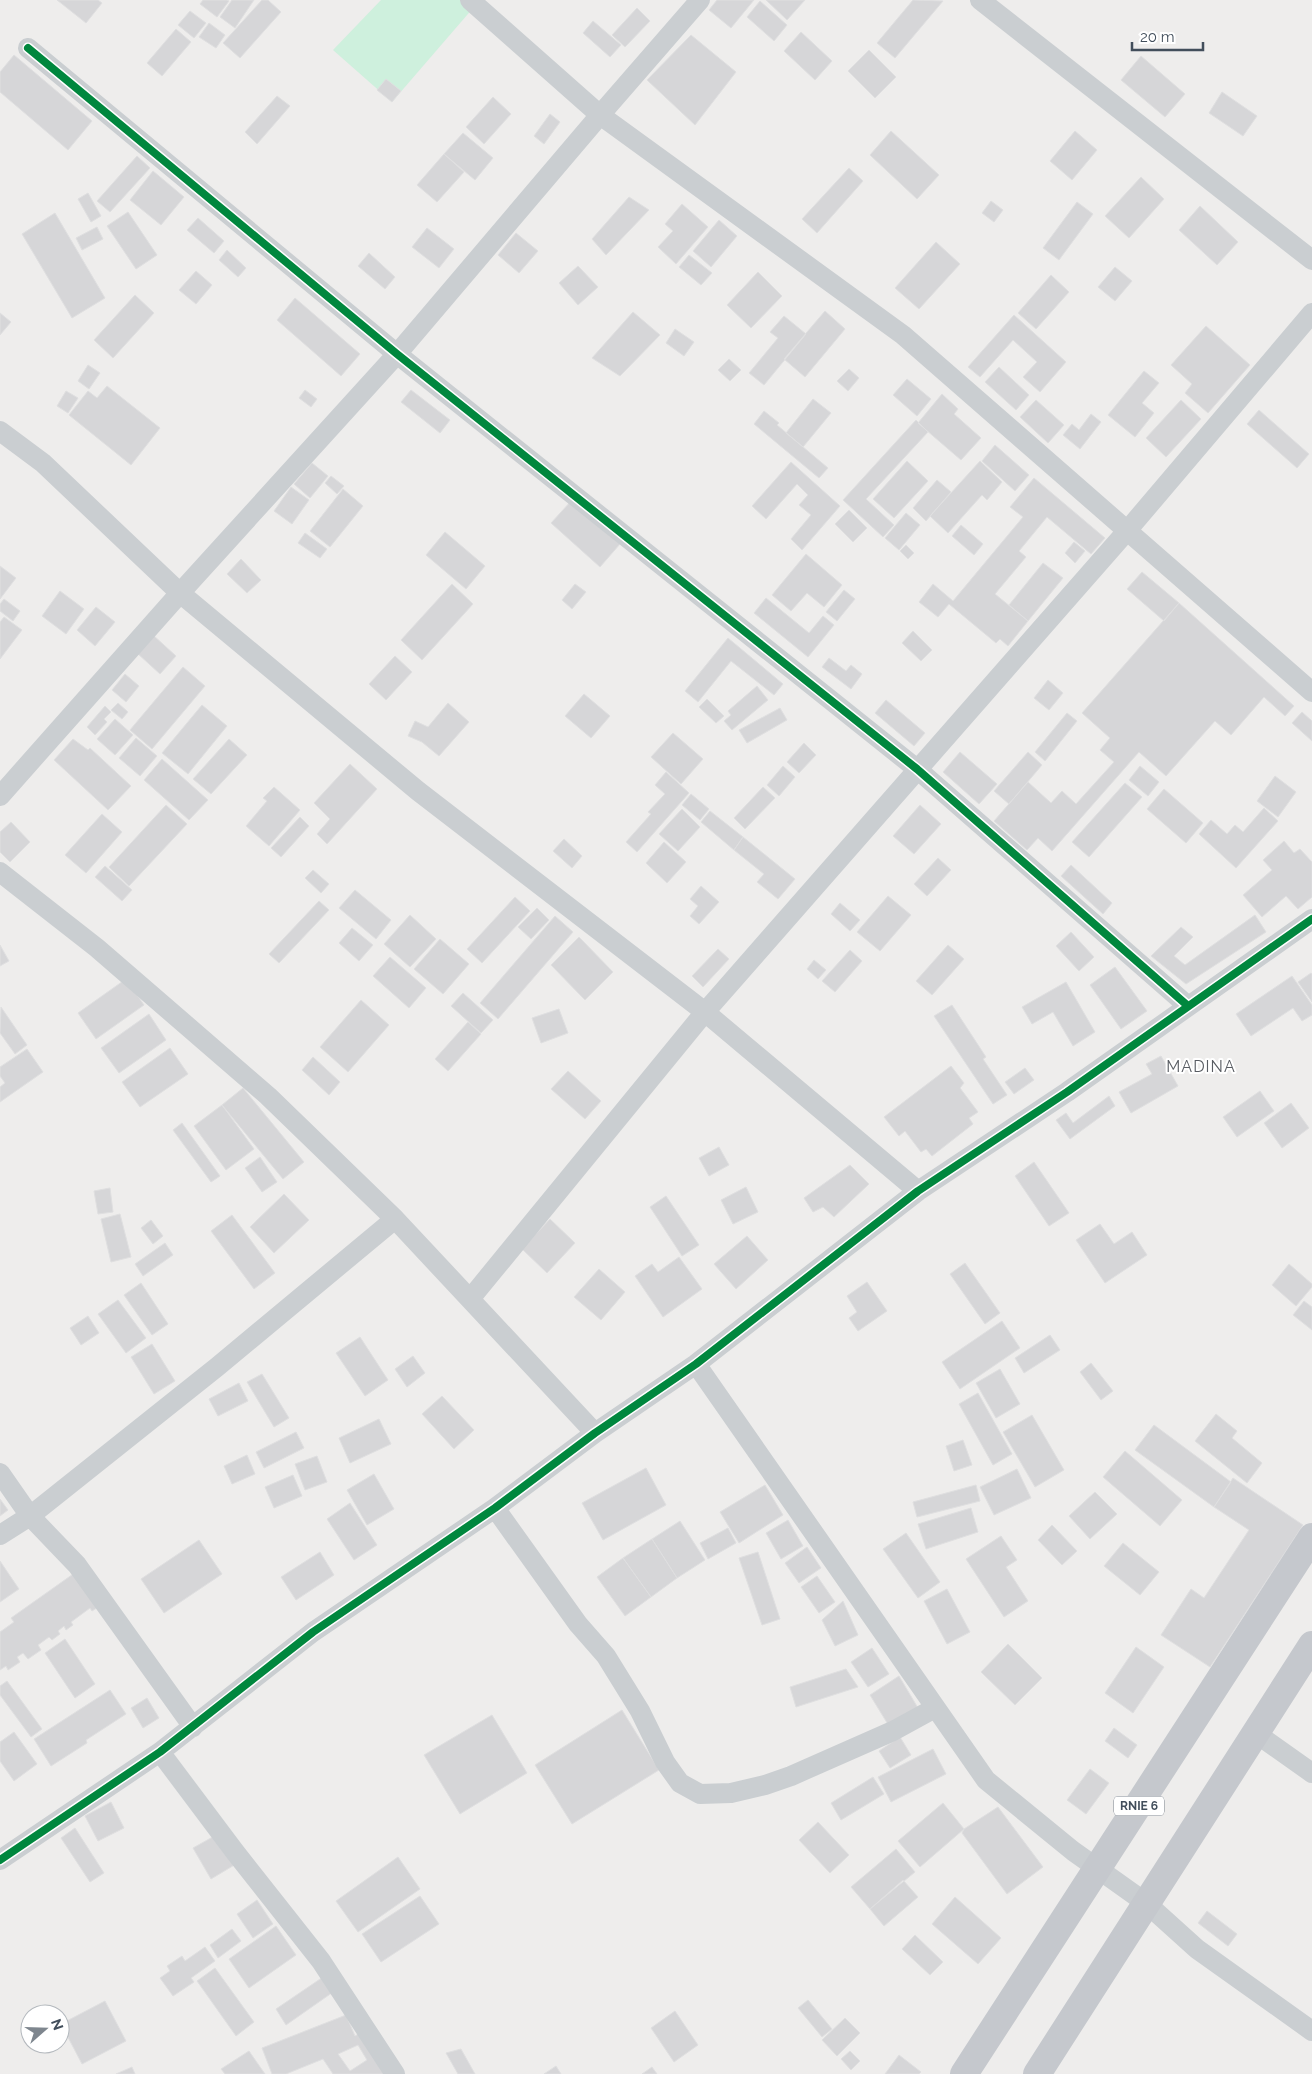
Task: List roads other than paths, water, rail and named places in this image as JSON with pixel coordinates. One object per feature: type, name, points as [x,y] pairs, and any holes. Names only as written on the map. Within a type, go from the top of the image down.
[{"type":"main road","name":"RNIE 6","points":[[964,2074],[1312,1537]]},
{"type":"main road","points":[[1037,2074],[1257,1734],[1312,1645]]},
{"type":"street","points":[[470,0],[600,114],[903,335],[1126,532],[1312,692]]},
{"type":"street","points":[[0,796],[180,593],[398,354],[600,114],[700,0]]},
{"type":"street","points":[[980,0],[1312,260]]},
{"type":"street","points":[[28,48],[398,354],[917,769],[1188,1006]]},
{"type":"street","points":[[470,1298],[705,1012],[1126,532],[1312,313]]},
{"type":"street","points":[[0,431],[43,464],[180,593],[418,791],[705,1012],[918,1191]]},
{"type":"street","points":[[0,872],[97,948],[268,1096],[395,1220],[595,1433]]},
{"type":"street","points":[[0,1860],[160,1752],[313,1632],[495,1508],[595,1433],[696,1364],[918,1191],[1067,1092],[1312,918]]},
{"type":"street","points":[[0,1535],[30,1516],[217,1367],[395,1220]]},
{"type":"street","points":[[696,1364],[986,1780],[1073,1851],[1146,1903],[1197,1949],[1312,2031]]},
{"type":"street","points":[[0,1474],[30,1516],[76,1565],[193,1727]]},
{"type":"street","points":[[495,1508],[578,1624],[606,1656],[640,1711],[665,1762],[680,1783],[700,1794],[731,1792],[765,1785],[782,1779],[893,1731],[935,1708]]},
{"type":"street","points":[[1257,1734],[1312,1773]]},
{"type":"street","points":[[160,1752],[320,1961],[394,2074]]},
{"type":"district","name":"MADINA","points":[[1201,1066]]}]
